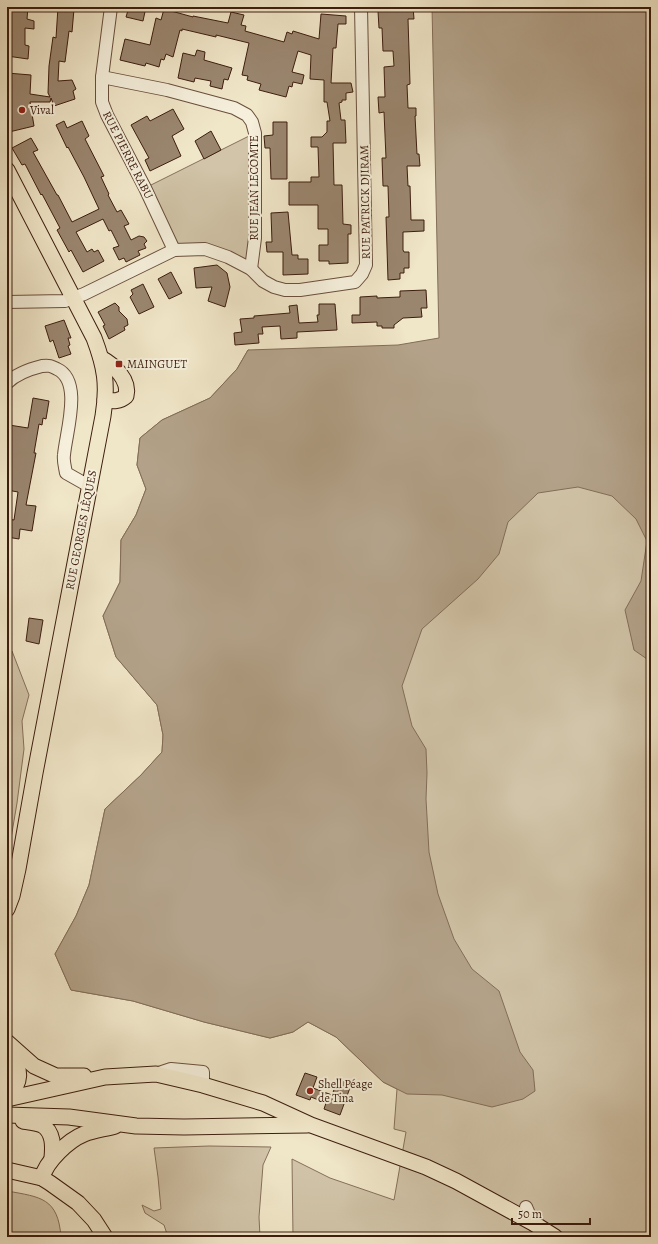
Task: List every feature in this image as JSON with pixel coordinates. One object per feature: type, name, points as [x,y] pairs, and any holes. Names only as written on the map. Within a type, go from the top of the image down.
[{"type":"main road","name":"RUE GEORGES LÈQUES","points":[[7,170],[94,338],[102,358],[105,375],[105,400],[90,486],[18,869],[12,896],[7,909]]},
{"type":"main road","points":[[102,358],[117,370],[127,388],[126,396],[120,400],[114,402],[105,400]]},
{"type":"main road","points":[[8,1043],[34,1066],[56,1076],[156,1074],[203,1084],[263,1103],[311,1125],[426,1167],[456,1181],[533,1223],[555,1237]]},
{"type":"main road","points":[[7,1099],[14,1092],[20,1078],[18,1067],[8,1043]]},
{"type":"main road","points":[[7,1099],[105,1076]]},
{"type":"main road","points":[[7,1115],[68,1117],[136,1126]]},
{"type":"main road","points":[[7,1115],[19,1120],[43,1126],[50,1133],[53,1142],[52,1158]]},
{"type":"main road","points":[[42,1178],[52,1158],[73,1141],[84,1134],[117,1126],[184,1127],[311,1125]]},
{"type":"main road","points":[[7,1170],[42,1178],[78,1203],[94,1220],[106,1237]]},
{"type":"street","name":"RUE PIERRE RABU","points":[[111,7],[102,77],[102,102],[174,250]]},
{"type":"street","name":"RUE PATRICK DJIRAM","points":[[7,302],[65,301],[174,250],[205,249],[228,257],[251,269],[263,281],[274,287],[285,290],[300,290],[355,282],[362,274],[366,265],[360,7]]},
{"type":"street","name":"RUE JEAN LECOMTE","points":[[102,77],[166,90],[234,108],[247,115],[252,122],[255,133],[255,238],[251,269]]},
{"type":"street","points":[[7,383],[12,378],[32,369],[49,365],[64,372],[70,386],[70,420],[63,456],[66,473],[90,486]]},
{"type":"street","points":[[526,1207],[533,1223]]},
{"type":"shaded area","points":[[432,7],[651,7],[651,666],[647,659],[634,650],[625,610],[641,581],[647,541],[636,519],[612,496],[578,487],[538,493],[508,522],[499,554],[478,579],[422,629],[402,686],[412,726],[426,749],[426,799],[429,852],[438,894],[454,939],[472,969],[499,991],[520,1052],[533,1070],[535,1091],[523,1099],[492,1107],[442,1095],[407,1094],[383,1082],[336,1037],[308,1022],[293,1032],[270,1038],[204,1022],[133,1001],[71,990],[55,954],[76,916],[89,885],[105,809],[141,775],[162,752],[163,735],[157,705],[116,657],[103,616],[120,582],[121,540],[136,515],[146,489],[137,465],[140,438],[162,420],[210,398],[237,369],[248,350],[398,345],[439,338]]},
{"type":"shaded area","points":[[255,133],[251,269],[228,257],[174,250],[145,188]]},
{"type":"shaded area","points":[[248,350],[651,437],[651,1237],[293,1237],[292,1159],[330,1178],[394,1200],[406,1132],[394,1129],[397,1089],[383,1082],[336,1037],[308,1022],[293,1032],[270,1038],[204,1022],[133,1001],[71,990],[55,954],[76,916],[89,885],[105,809],[141,775],[162,752],[163,735],[157,705],[116,657],[103,616],[120,582],[121,540],[136,515],[146,489],[137,465],[140,438],[162,420],[210,398],[237,369]]},
{"type":"shaded area","points":[[7,649],[12,651],[29,695],[22,721],[24,749],[7,862]]},
{"type":"shaded area","points":[[209,1146],[271,1147],[263,1165],[259,1217],[260,1237],[168,1237],[164,1225],[145,1213],[142,1205],[154,1211],[161,1209],[154,1148]]},
{"type":"shaded area","points":[[7,1191],[38,1198],[52,1207],[59,1224],[61,1237],[7,1237]]},
{"type":"building","points":[[12,7],[28,7],[27,19],[34,21],[34,29],[25,28],[25,45],[29,46],[28,59],[7,56],[7,33],[9,33]]},
{"type":"building","points":[[58,7],[74,9],[72,32],[69,31],[65,62],[59,61],[58,81],[72,80],[76,89],[73,91],[75,99],[54,106],[51,98],[50,102],[30,102],[34,126],[9,132],[7,124],[7,73],[31,75],[30,94],[50,97],[48,93],[49,66],[53,37],[56,38]]},
{"type":"building","points":[[129,7],[146,7],[143,21],[126,17]]},
{"type":"building","points":[[390,7],[413,7],[414,19],[408,19],[410,84],[407,85],[408,108],[416,108],[417,154],[419,154],[420,166],[407,166],[408,186],[410,186],[411,220],[424,220],[424,231],[403,232],[403,250],[404,252],[409,252],[409,268],[404,268],[404,273],[400,273],[400,279],[388,280],[386,217],[389,217],[388,186],[383,186],[382,158],[386,158],[384,112],[379,113],[378,97],[385,97],[384,67],[394,66],[393,51],[383,51],[382,28],[379,28],[378,11],[390,11]]},
{"type":"building","points":[[164,9],[193,17],[228,23],[231,12],[244,15],[241,25],[246,26],[245,31],[284,42],[287,32],[292,34],[293,31],[319,39],[321,14],[346,16],[346,24],[338,24],[336,48],[333,48],[331,83],[351,83],[353,92],[346,93],[346,100],[342,100],[342,102],[339,103],[341,120],[345,120],[346,143],[333,143],[334,185],[342,185],[343,224],[351,225],[351,234],[348,234],[348,263],[329,264],[329,261],[319,261],[319,245],[328,245],[328,229],[318,229],[318,205],[289,205],[289,182],[311,182],[311,177],[319,177],[318,147],[311,147],[311,137],[322,137],[327,132],[327,121],[330,121],[327,102],[324,102],[324,80],[310,79],[311,55],[298,51],[292,72],[304,75],[302,84],[293,82],[292,87],[289,86],[286,97],[259,90],[261,84],[247,80],[248,76],[242,75],[249,43],[216,35],[216,37],[182,29],[182,31],[180,30],[173,57],[166,54],[164,60],[161,59],[159,67],[146,63],[145,66],[120,60],[125,39],[150,45],[156,18],[161,20]]},
{"type":"building","points":[[197,50],[205,52],[204,60],[232,68],[228,80],[224,79],[222,89],[210,86],[211,81],[195,78],[194,82],[178,78],[183,53],[195,56]]},
{"type":"building","points":[[173,109],[184,129],[172,136],[181,156],[150,171],[145,160],[149,158],[131,125],[147,116],[150,121]]},
{"type":"building","points":[[64,121],[67,128],[82,121],[89,136],[85,139],[104,176],[101,177],[109,194],[108,195],[117,212],[121,210],[129,224],[124,226],[131,240],[139,236],[144,237],[147,241],[144,244],[146,248],[138,251],[140,255],[126,262],[124,258],[119,260],[113,248],[119,246],[111,230],[109,231],[103,219],[76,232],[87,252],[92,249],[94,252],[98,250],[104,261],[83,272],[71,250],[69,252],[57,230],[60,228],[42,194],[41,195],[25,164],[22,165],[12,148],[31,138],[38,150],[33,152],[72,222],[99,209],[84,177],[68,147],[67,148],[56,125]]},
{"type":"building","points":[[273,122],[287,122],[287,179],[271,179],[270,148],[265,148],[264,136],[273,135]]},
{"type":"building","points":[[211,131],[221,150],[204,159],[195,141]]},
{"type":"building","points":[[288,212],[292,255],[298,255],[298,259],[308,259],[308,274],[283,275],[283,252],[267,252],[266,242],[272,242],[271,213]]},
{"type":"building","points":[[217,265],[227,273],[230,287],[225,307],[208,301],[212,287],[196,288],[194,268]]},
{"type":"building","points":[[171,272],[182,293],[169,299],[158,279]]},
{"type":"building","points":[[143,284],[154,307],[139,314],[130,297],[133,294],[131,290]]},
{"type":"building","points":[[426,290],[427,308],[421,308],[422,317],[403,318],[394,325],[394,328],[382,328],[382,326],[377,326],[377,322],[352,323],[352,315],[360,315],[360,297],[400,297],[400,291]]},
{"type":"building","points":[[115,303],[119,307],[119,311],[127,319],[128,325],[124,327],[125,330],[109,339],[103,326],[105,325],[98,312]]},
{"type":"building","points":[[319,304],[335,304],[337,330],[297,332],[297,338],[281,339],[280,326],[262,327],[263,334],[258,334],[259,343],[235,345],[234,333],[242,332],[240,319],[254,318],[254,316],[290,313],[289,306],[297,305],[299,323],[318,322],[317,315],[319,315]]},
{"type":"building","points":[[64,320],[71,338],[68,338],[70,345],[68,346],[71,354],[59,358],[53,340],[50,342],[45,326]]},
{"type":"building","points":[[33,398],[49,401],[46,419],[43,418],[42,425],[39,424],[34,453],[36,453],[26,505],[36,506],[32,531],[20,529],[19,539],[7,537],[7,519],[14,520],[18,492],[7,490],[7,439],[9,425],[28,428]]},
{"type":"building","points":[[29,618],[43,620],[39,644],[26,641]]},
{"type":"building","name":"Shell Péage de Tina","points":[[305,1073],[317,1077],[313,1088],[332,1095],[338,1079],[351,1085],[340,1115],[324,1109],[326,1103],[311,1097],[310,1100],[296,1095]]},
{"type":"place","name":"Vival","points":[[22,110]]},
{"type":"place","name":"MAINGUET","points":[[119,364]]},
{"type":"place","name":"Shell Péage de Tina","points":[[310,1091]]}]
